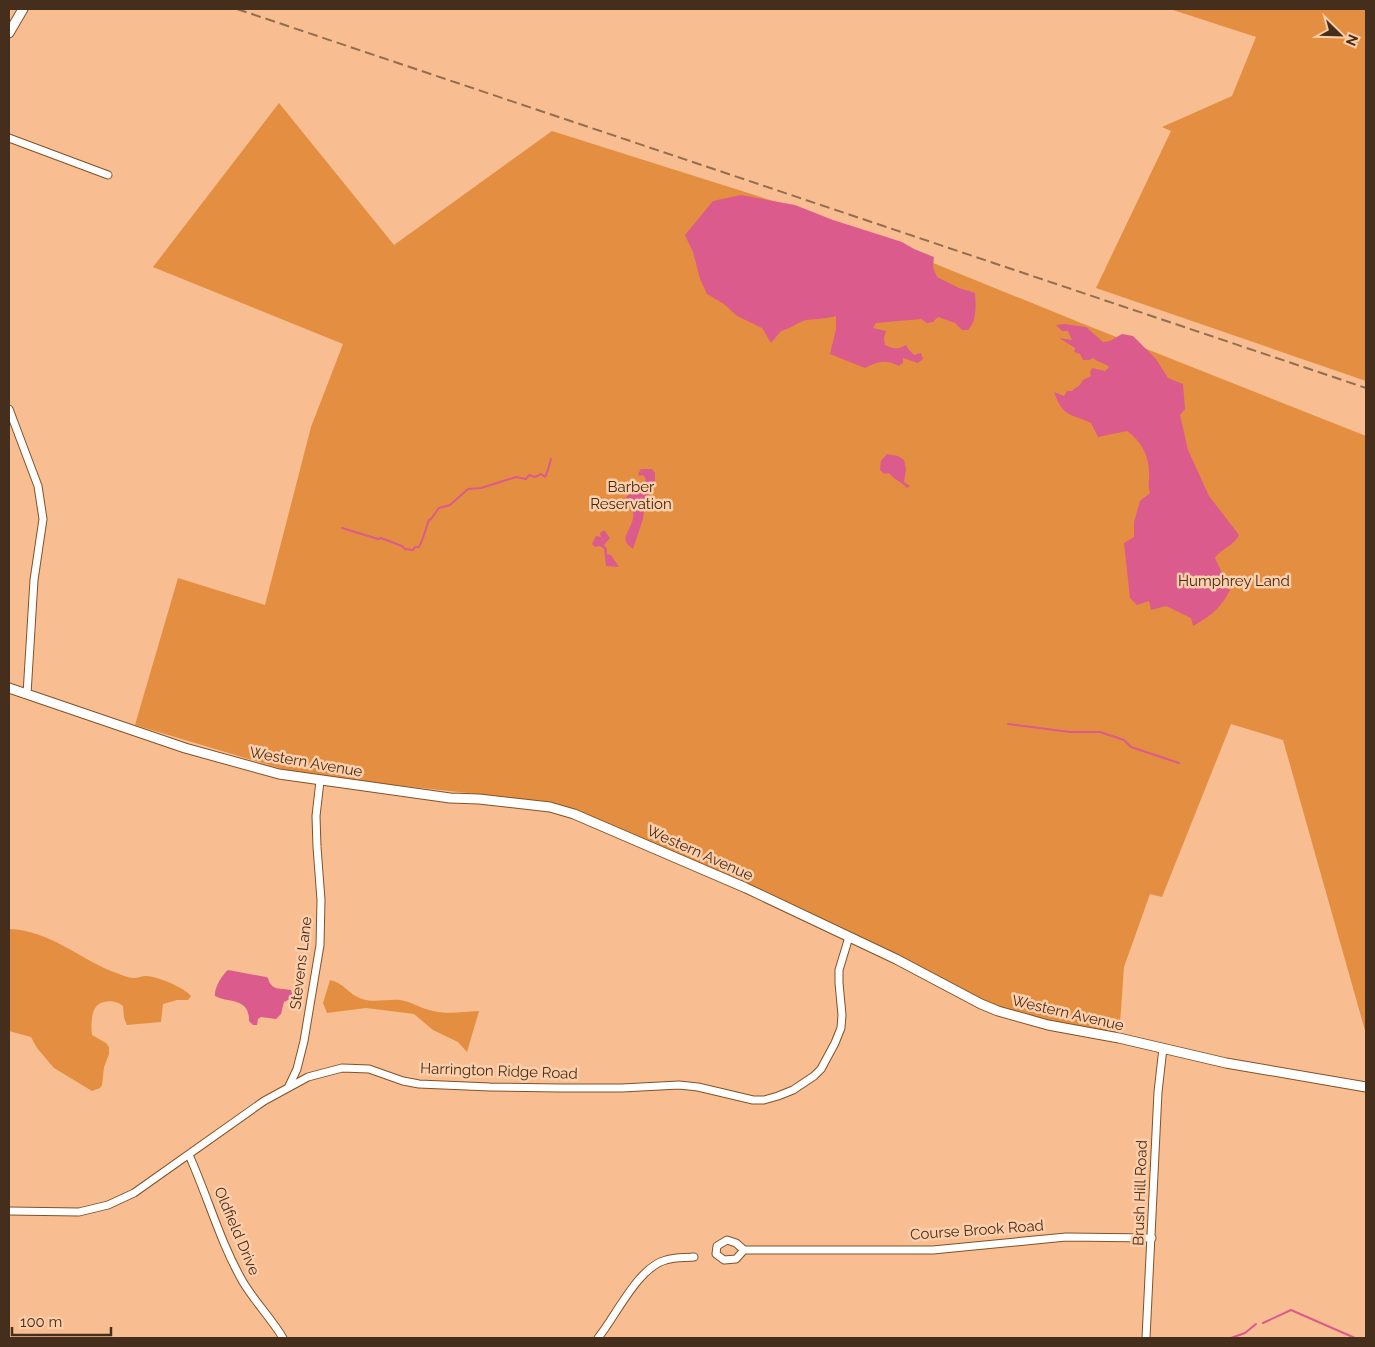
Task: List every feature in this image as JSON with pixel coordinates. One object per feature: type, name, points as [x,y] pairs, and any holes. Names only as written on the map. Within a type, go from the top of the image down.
[{"type":"street","points":[[9,33],[23,9]]},
{"type":"street","points":[[9,138],[108,175]]},
{"type":"street","points":[[9,409],[38,486],[43,519],[34,580],[27,694]]},
{"type":"street","name":"Western Avenue","points":[[9,688],[186,748],[279,774],[450,798],[550,807],[574,814],[746,888],[998,1011],[1048,1025],[1119,1038],[1226,1063],[1366,1087]]},
{"type":"street","name":"Stevens Lane","points":[[289,1086],[297,1069],[304,1042],[320,945],[321,900],[316,847],[316,816],[320,781]]},
{"type":"street","name":"Harrington Ridge Road","points":[[9,1211],[79,1212],[98,1208],[134,1193],[264,1101],[308,1077],[342,1068],[356,1067],[419,1084],[552,1088],[622,1088],[679,1085],[698,1087],[753,1100],[771,1098],[801,1086],[821,1069],[830,1056],[841,1028],[839,970],[849,937]]},
{"type":"street","name":"Brush Hill Road","points":[[1146,1338],[1158,1092],[1163,1048]]},
{"type":"street","name":"Oldfield Drive","points":[[189,1155],[232,1261],[244,1282],[283,1338]]},
{"type":"street","name":"Course Brook Road","points":[[744,1250],[933,1250],[1066,1237],[1152,1238]]},
{"type":"street","points":[[598,1338],[638,1282],[652,1267],[666,1260],[694,1257]]},
{"type":"green space","points":[[1170,9],[1366,9],[1366,381],[1096,288],[1171,131],[1162,127],[1232,96],[1256,37]]},
{"type":"green space","name":"Barber Reservation","points":[[279,103],[394,245],[552,131],[805,211],[1366,436],[1366,1034],[1283,740],[1231,724],[1162,897],[1150,894],[1124,967],[1119,1038],[998,1011],[896,959],[574,814],[505,797],[366,782],[289,771],[135,725],[178,578],[265,605],[311,427],[343,344],[153,267]]},
{"type":"green space","points":[[9,929],[24,931],[52,940],[105,968],[125,976],[134,978],[146,976],[163,980],[183,989],[191,996],[188,1000],[177,1000],[163,1004],[161,1022],[127,1025],[123,1006],[120,1004],[107,1001],[96,1006],[91,1026],[92,1035],[106,1043],[109,1047],[109,1054],[104,1067],[102,1085],[100,1088],[92,1091],[54,1068],[37,1048],[31,1037],[9,1031]]},
{"type":"green space","points":[[330,980],[339,983],[353,995],[367,1000],[400,1000],[435,1012],[479,1011],[467,1052],[458,1042],[433,1030],[414,1014],[366,1008],[327,1013],[323,1003]]},
{"type":"shaded area","points":[[741,195],[795,205],[833,220],[902,242],[934,257],[933,267],[937,277],[959,288],[975,293],[975,313],[971,326],[968,330],[962,330],[955,323],[938,317],[933,322],[927,323],[921,319],[876,323],[873,328],[886,331],[885,345],[901,348],[906,345],[914,355],[921,353],[923,359],[918,363],[903,358],[903,363],[899,366],[890,362],[882,362],[865,368],[830,354],[836,329],[836,316],[803,321],[781,331],[771,343],[762,328],[737,316],[724,304],[707,294],[700,279],[693,252],[685,235],[713,201]]},
{"type":"shaded area","points":[[1064,324],[1086,327],[1103,342],[1110,341],[1122,334],[1133,336],[1156,359],[1168,378],[1183,384],[1185,409],[1180,415],[1188,450],[1209,496],[1239,535],[1234,542],[1215,558],[1230,590],[1215,611],[1193,626],[1191,618],[1166,606],[1151,610],[1149,601],[1137,605],[1130,598],[1124,543],[1134,537],[1134,522],[1140,501],[1150,493],[1148,460],[1140,444],[1127,431],[1098,437],[1091,423],[1068,413],[1060,406],[1054,392],[1064,396],[1067,391],[1072,391],[1083,380],[1091,376],[1092,368],[1105,371],[1109,367],[1093,358],[1083,360],[1080,354],[1074,352],[1075,348],[1059,338],[1072,340],[1068,331],[1062,331],[1056,325]]},
{"type":"shaded area","points":[[887,454],[898,456],[904,460],[906,470],[904,482],[910,486],[907,488],[889,473],[884,474],[880,470],[881,461]]},
{"type":"shaded area","points":[[641,469],[652,469],[655,473],[655,481],[645,502],[643,519],[633,549],[627,544],[625,538],[632,522],[633,513],[629,504],[624,499],[634,490],[633,485],[635,482],[639,487],[646,479],[643,475],[640,476],[638,474]]},
{"type":"shaded area","points":[[604,530],[610,538],[604,545],[607,549],[607,554],[611,555],[619,567],[606,566],[604,549],[600,546],[595,547],[592,544],[596,536],[601,537],[600,533]]},
{"type":"shaded area","points":[[228,970],[266,977],[274,987],[291,990],[290,999],[284,1002],[281,1014],[276,1019],[261,1017],[258,1019],[257,1025],[253,1025],[249,1021],[246,1008],[242,1004],[215,996],[219,982]]},
{"type":"waterway","points":[[342,528],[378,539],[381,538],[405,549],[413,550],[415,547],[419,547],[429,520],[439,508],[450,505],[468,489],[481,488],[516,477],[526,479],[529,475],[535,477],[541,474],[545,477],[551,459]]},
{"type":"waterway","points":[[1008,724],[1070,732],[1100,732],[1124,740],[1131,747],[1179,763]]},
{"type":"waterway","points":[[1263,1323],[1291,1310],[1355,1338]]},
{"type":"waterway","points":[[1231,1338],[1245,1333],[1256,1324]]},
{"type":"railway","points":[[237,9],[1366,388]]},
{"type":"park label","name":"Humphrey Land","points":[[1234,581]]}]
